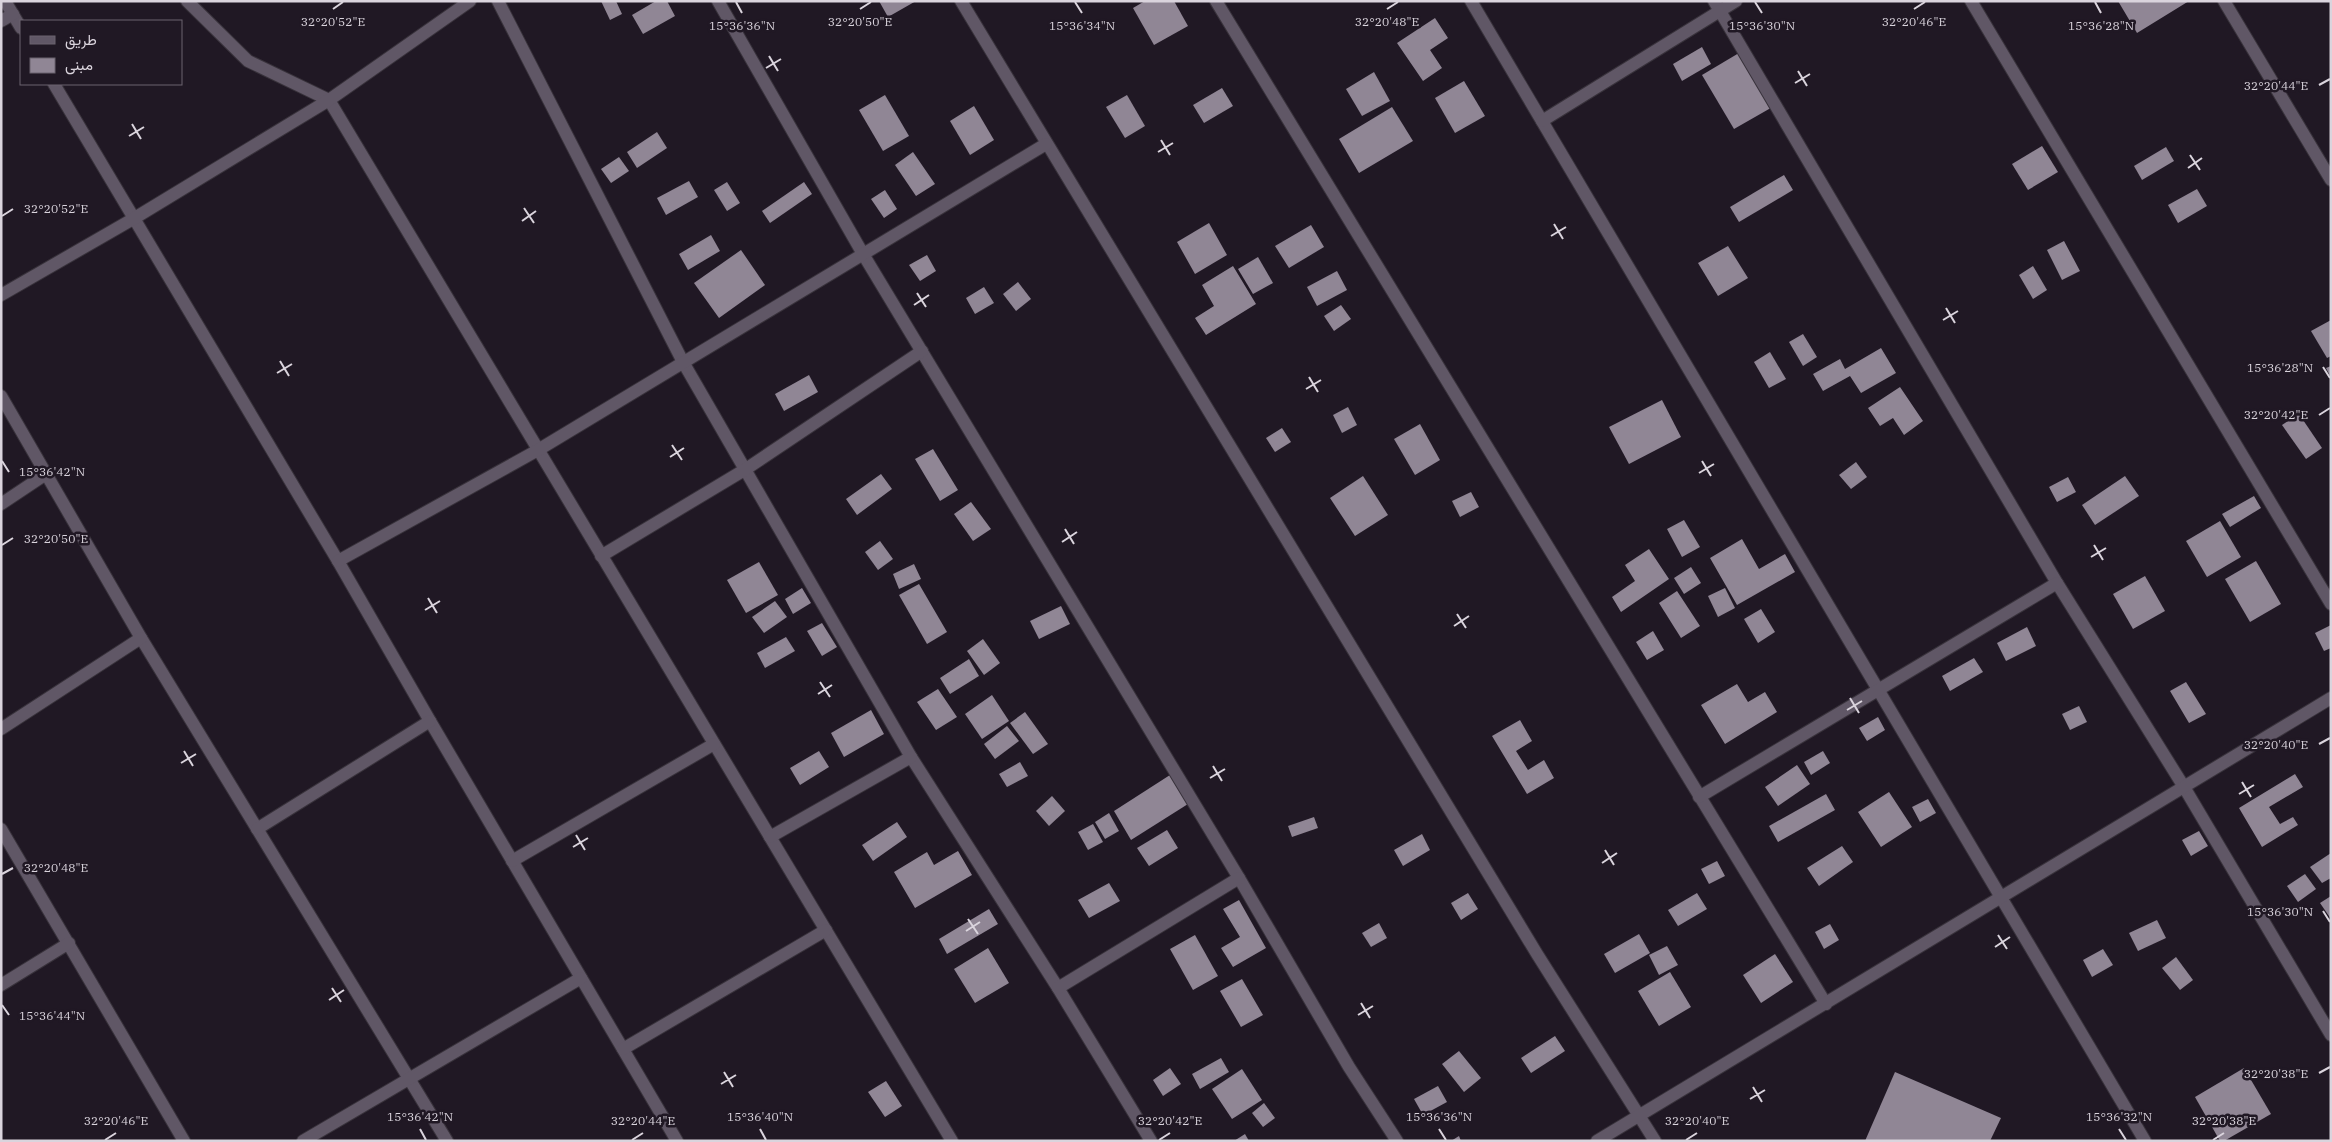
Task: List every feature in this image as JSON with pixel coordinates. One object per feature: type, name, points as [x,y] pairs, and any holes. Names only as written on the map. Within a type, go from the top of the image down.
[{"type":"street","points":[[6,1],[20,26]]},
{"type":"street","points":[[187,1],[248,61],[329,100],[952,1141]]},
{"type":"street","points":[[1,295],[133,219],[329,100],[470,1]]},
{"type":"street","points":[[498,1],[683,362],[911,757],[1058,988],[1151,1141]]},
{"type":"street","points":[[718,1],[863,254],[1239,878],[1349,1067],[1397,1141]]},
{"type":"street","points":[[961,1],[1537,954],[1655,1141]]},
{"type":"street","points":[[1216,1],[1826,1004]]},
{"type":"street","points":[[1471,1],[2145,1141]]},
{"type":"street","points":[[1542,121],[1717,6],[1736,1]]},
{"type":"street","points":[[1971,1],[2331,604]]},
{"type":"street","points":[[2224,1],[2331,180]]},
{"type":"street","points":[[1717,6],[2057,583],[2184,787],[2331,1035]]},
{"type":"street","points":[[1,21],[13,14]]},
{"type":"street","points":[[55,85],[338,561],[677,1141]]},
{"type":"street","points":[[338,561],[538,450],[1046,144]]},
{"type":"street","points":[[601,556],[746,469],[922,351]]},
{"type":"street","points":[[1,396],[141,638],[447,1141]]},
{"type":"street","points":[[1,504],[46,474]]},
{"type":"street","points":[[1699,797],[2057,583]]},
{"type":"street","points":[[1,729],[141,638]]},
{"type":"street","points":[[1597,1141],[2331,698]]},
{"type":"street","points":[[257,829],[430,721]]},
{"type":"street","points":[[512,861],[714,744]]},
{"type":"street","points":[[770,837],[911,757]]},
{"type":"street","points":[[1,828],[184,1141]]},
{"type":"street","points":[[1058,988],[1239,878]]},
{"type":"street","points":[[623,1048],[826,930]]},
{"type":"street","points":[[1,985],[69,943]]},
{"type":"street","points":[[303,1141],[581,978]]},
{"type":"building","points":[[601,1],[616,1],[622,14],[610,20]]},
{"type":"building","points":[[656,1],[667,1],[675,16],[643,34],[632,15]]},
{"type":"building","points":[[879,1],[916,1],[888,17]]},
{"type":"building","points":[[1145,1],[1174,1],[1188,26],[1154,45],[1133,8]]},
{"type":"building","points":[[2118,1],[2189,1],[2137,33]]},
{"type":"building","points":[[1435,18],[1448,38],[1430,50],[1442,68],[1423,81],[1397,43]]},
{"type":"building","points":[[1702,47],[1711,64],[1682,81],[1673,64]]},
{"type":"building","points":[[1744,50],[1776,105],[1734,129],[1702,75]]},
{"type":"building","points":[[1374,72],[1390,101],[1362,116],[1346,89]]},
{"type":"building","points":[[1464,81],[1485,116],[1455,133],[1435,98]]},
{"type":"building","points":[[1222,88],[1233,106],[1204,123],[1193,105]]},
{"type":"building","points":[[885,95],[909,136],[883,151],[859,110]]},
{"type":"building","points":[[1127,95],[1145,126],[1125,138],[1106,107]]},
{"type":"building","points":[[974,106],[994,140],[970,155],[950,121]]},
{"type":"building","points":[[1392,107],[1413,141],[1359,173],[1339,139]]},
{"type":"building","points":[[657,132],[667,148],[637,168],[627,152]]},
{"type":"building","points":[[2042,146],[2058,172],[2028,190],[2012,164]]},
{"type":"building","points":[[2166,147],[2174,161],[2142,180],[2134,166]]},
{"type":"building","points":[[913,152],[935,184],[916,196],[895,165]]},
{"type":"building","points":[[619,157],[629,171],[611,183],[601,169]]},
{"type":"building","points":[[1784,175],[1793,190],[1739,222],[1730,207]]},
{"type":"building","points":[[689,181],[698,197],[666,215],[657,198]]},
{"type":"building","points":[[727,182],[740,203],[727,211],[714,190]]},
{"type":"building","points":[[804,182],[812,194],[770,223],[762,211]]},
{"type":"building","points":[[2197,189],[2207,206],[2178,223],[2168,205]]},
{"type":"building","points":[[885,190],[897,209],[884,218],[871,199]]},
{"type":"building","points":[[1209,223],[1227,255],[1195,274],[1177,242]]},
{"type":"building","points":[[1311,225],[1324,247],[1289,268],[1275,246]]},
{"type":"building","points":[[711,235],[720,251],[688,270],[679,254]]},
{"type":"building","points":[[2064,241],[2080,271],[2062,280],[2047,250]]},
{"type":"building","points":[[1728,246],[1748,278],[1718,296],[1698,263]]},
{"type":"building","points":[[741,250],[765,285],[719,318],[694,283]]},
{"type":"building","points":[[927,255],[936,271],[920,281],[909,265]]},
{"type":"building","points":[[1258,257],[1273,283],[1253,294],[1238,269]]},
{"type":"building","points":[[1233,266],[1256,304],[1206,335],[1195,318],[1214,306],[1202,285]]},
{"type":"building","points":[[2033,266],[2047,290],[2033,299],[2019,275]]},
{"type":"building","points":[[1337,271],[1347,290],[1317,306],[1307,287]]},
{"type":"building","points":[[1018,282],[1031,299],[1016,311],[1003,294]]},
{"type":"building","points":[[984,287],[994,303],[975,314],[966,298]]},
{"type":"building","points":[[1341,305],[1351,319],[1334,331],[1324,316]]},
{"type":"building","points":[[2331,320],[2331,356],[2327,358],[2311,331]]},
{"type":"building","points":[[1803,334],[1817,357],[1803,366],[1789,342]]},
{"type":"building","points":[[1881,348],[1896,373],[1861,393],[1850,376],[1823,391],[1813,374],[1840,359],[1845,369]]},
{"type":"building","points":[[1770,352],[1786,379],[1769,388],[1754,362]]},
{"type":"building","points":[[2331,366],[2331,378],[2326,368]]},
{"type":"building","points":[[809,375],[818,392],[784,411],[775,394]]},
{"type":"building","points":[[1900,387],[1923,421],[1904,435],[1893,418],[1880,426],[1868,408]]},
{"type":"building","points":[[1662,400],[1681,437],[1629,464],[1609,427]]},
{"type":"building","points":[[1348,407],[1357,425],[1342,433],[1333,415]]},
{"type":"building","points":[[2299,414],[2322,448],[2306,459],[2282,425]]},
{"type":"building","points":[[1420,424],[1440,460],[1415,475],[1394,439]]},
{"type":"building","points":[[1282,428],[1291,442],[1275,452],[1266,438]]},
{"type":"building","points":[[933,449],[958,490],[940,501],[915,459]]},
{"type":"building","points":[[1856,462],[1867,477],[1851,489],[1839,475]]},
{"type":"building","points":[[881,474],[892,489],[857,515],[846,499]]},
{"type":"building","points":[[1363,476],[1388,515],[1355,536],[1330,498]]},
{"type":"building","points":[[2125,476],[2139,496],[2095,525],[2082,505]]},
{"type":"building","points":[[2068,477],[2076,492],[2057,502],[2049,487]]},
{"type":"building","points":[[1471,492],[1479,507],[1460,517],[1452,501]]},
{"type":"building","points":[[2254,496],[2261,508],[2230,527],[2222,514]]},
{"type":"building","points":[[971,502],[991,529],[973,541],[954,514]]},
{"type":"building","points":[[1684,520],[1700,547],[1682,557],[1667,529]]},
{"type":"building","points":[[2220,521],[2241,557],[2207,577],[2186,541]]},
{"type":"building","points":[[1742,539],[1759,569],[1785,554],[1795,572],[1737,605],[1710,558]]},
{"type":"building","points":[[880,541],[893,559],[878,570],[865,552]]},
{"type":"building","points":[[1649,549],[1669,579],[1621,612],[1612,597],[1635,581],[1625,565]]},
{"type":"building","points":[[2256,561],[2281,604],[2250,622],[2225,579]]},
{"type":"building","points":[[759,562],[778,595],[746,613],[727,580]]},
{"type":"building","points":[[914,564],[921,579],[899,589],[893,574]]},
{"type":"building","points":[[1691,567],[1701,583],[1684,594],[1674,578]]},
{"type":"building","points":[[2145,576],[2165,611],[2133,629],[2113,594]]},
{"type":"building","points":[[919,584],[947,632],[927,644],[899,595]]},
{"type":"building","points":[[802,588],[811,603],[793,614],[785,599]]},
{"type":"building","points":[[1725,588],[1735,608],[1718,617],[1708,596]]},
{"type":"building","points":[[1677,591],[1700,626],[1681,638],[1659,603]]},
{"type":"building","points":[[775,601],[787,617],[764,633],[752,617]]},
{"type":"building","points":[[1061,606],[1070,624],[1039,639],[1030,621]]},
{"type":"building","points":[[1761,609],[1775,632],[1758,643],[1744,619]]},
{"type":"building","points":[[822,623],[837,647],[822,656],[807,631]]},
{"type":"building","points":[[2331,625],[2331,648],[2324,651],[2315,633]]},
{"type":"building","points":[[2027,627],[2036,646],[2006,661],[1997,643]]},
{"type":"building","points":[[1653,631],[1664,650],[1647,660],[1636,642]]},
{"type":"building","points":[[786,637],[795,651],[765,668],[757,653]]},
{"type":"building","points":[[983,639],[1000,663],[984,675],[967,651]]},
{"type":"building","points":[[1974,658],[1983,672],[1950,691],[1942,676]]},
{"type":"building","points":[[969,659],[979,676],[950,694],[940,678]]},
{"type":"building","points":[[2186,682],[2206,714],[2189,723],[2170,691]]},
{"type":"building","points":[[1737,684],[1748,702],[1765,692],[1777,712],[1725,744],[1701,705]]},
{"type":"building","points":[[938,689],[957,717],[936,730],[917,702]]},
{"type":"building","points":[[992,695],[1009,721],[982,739],[965,714]]},
{"type":"building","points":[[2079,706],[2087,722],[2070,730],[2062,714]]},
{"type":"building","points":[[871,710],[884,734],[844,757],[831,733]]},
{"type":"building","points":[[1025,712],[1048,744],[1033,754],[1010,723]]},
{"type":"building","points":[[1878,717],[1885,730],[1867,741],[1859,728]]},
{"type":"building","points":[[1520,720],[1532,741],[1516,751],[1528,770],[1544,760],[1554,778],[1527,794],[1492,736]]},
{"type":"building","points":[[1007,726],[1019,741],[995,759],[984,744]]},
{"type":"building","points":[[819,751],[829,767],[800,785],[790,768]]},
{"type":"building","points":[[1823,751],[1830,763],[1811,775],[1804,762]]},
{"type":"building","points":[[1020,762],[1028,776],[1007,787],[999,774]]},
{"type":"building","points":[[1797,765],[1810,784],[1778,806],[1765,787]]},
{"type":"building","points":[[2295,774],[2303,787],[2269,807],[2280,824],[2293,817],[2298,825],[2262,847],[2239,808]]},
{"type":"building","points":[[1170,775],[1188,804],[1131,840],[1114,811]]},
{"type":"building","points":[[1889,792],[1912,827],[1881,847],[1858,812]]},
{"type":"building","points":[[1826,794],[1835,810],[1778,842],[1769,826]]},
{"type":"building","points":[[1052,796],[1065,811],[1049,826],[1036,811]]},
{"type":"building","points":[[1928,799],[1936,813],[1920,822],[1912,807]]},
{"type":"building","points":[[1109,813],[1119,831],[1105,839],[1095,822]]},
{"type":"building","points":[[1314,817],[1318,828],[1292,837],[1288,826]]},
{"type":"building","points":[[897,822],[907,837],[873,861],[862,845]]},
{"type":"building","points":[[1093,824],[1103,842],[1088,850],[1078,832]]},
{"type":"building","points":[[1167,830],[1178,848],[1149,866],[1137,848]]},
{"type":"building","points":[[2199,831],[2208,846],[2191,856],[2182,840]]},
{"type":"building","points":[[1422,834],[1430,850],[1403,866],[1394,850]]},
{"type":"building","points":[[1842,846],[1853,862],[1819,886],[1807,868]]},
{"type":"building","points":[[958,851],[972,875],[915,908],[894,872],[927,852],[934,865]]},
{"type":"building","points":[[2331,853],[2331,878],[2322,883],[2310,867]]},
{"type":"building","points":[[1717,861],[1725,876],[1709,884],[1701,869]]},
{"type":"building","points":[[2305,874],[2316,889],[2298,902],[2287,886]]},
{"type":"building","points":[[1109,883],[1120,901],[1089,918],[1078,900]]},
{"type":"building","points":[[1468,893],[1478,909],[1461,920],[1451,903]]},
{"type":"building","points":[[1697,893],[1707,909],[1678,926],[1668,910]]},
{"type":"building","points":[[2331,896],[2331,919],[2320,903]]},
{"type":"building","points":[[1239,900],[1266,948],[1233,967],[1221,948],[1240,937],[1223,909]]},
{"type":"building","points":[[989,909],[998,924],[947,954],[939,939]]},
{"type":"building","points":[[2157,920],[2166,938],[2138,951],[2129,933]]},
{"type":"building","points":[[1379,923],[1387,938],[1371,947],[1362,933]]},
{"type":"building","points":[[1830,924],[1839,940],[1824,949],[1815,932]]},
{"type":"building","points":[[1639,934],[1650,953],[1615,973],[1604,954]]},
{"type":"building","points":[[1195,935],[1218,976],[1193,990],[1170,949]]},
{"type":"building","points":[[1667,946],[1678,965],[1659,975],[1649,955]]},
{"type":"building","points":[[988,948],[1009,983],[975,1003],[954,969]]},
{"type":"building","points":[[2103,949],[2113,965],[2092,977],[2083,960]]},
{"type":"building","points":[[1775,954],[1793,982],[1761,1003],[1743,975]]},
{"type":"building","points":[[2176,957],[2193,980],[2180,990],[2162,968]]},
{"type":"building","points":[[1670,972],[1691,1007],[1659,1026],[1638,991]]},
{"type":"building","points":[[1242,979],[1263,1015],[1241,1027],[1220,991]]},
{"type":"building","points":[[1555,1036],[1565,1051],[1531,1073],[1521,1058]]},
{"type":"building","points":[[1459,1051],[1481,1078],[1464,1092],[1442,1064]]},
{"type":"building","points":[[1221,1058],[1229,1072],[1200,1089],[1192,1074]]},
{"type":"building","points":[[1170,1068],[1181,1084],[1163,1096],[1153,1080]]},
{"type":"building","points":[[2244,1068],[2271,1114],[2224,1141],[2220,1141],[2195,1097]]},
{"type":"building","points":[[1242,1069],[1262,1100],[1232,1119],[1212,1089]]},
{"type":"building","points":[[1895,1072],[2001,1118],[1990,1141],[1865,1141]]},
{"type":"building","points":[[886,1081],[902,1106],[885,1117],[868,1092]]},
{"type":"building","points":[[1438,1086],[1447,1102],[1423,1115],[1414,1099]]},
{"type":"building","points":[[1264,1103],[1275,1118],[1263,1127],[1252,1113]]},
{"type":"building","points":[[1245,1134],[1249,1141],[1234,1141]]},
{"type":"building","points":[[1459,1136],[1461,1141],[1451,1141]]}]
